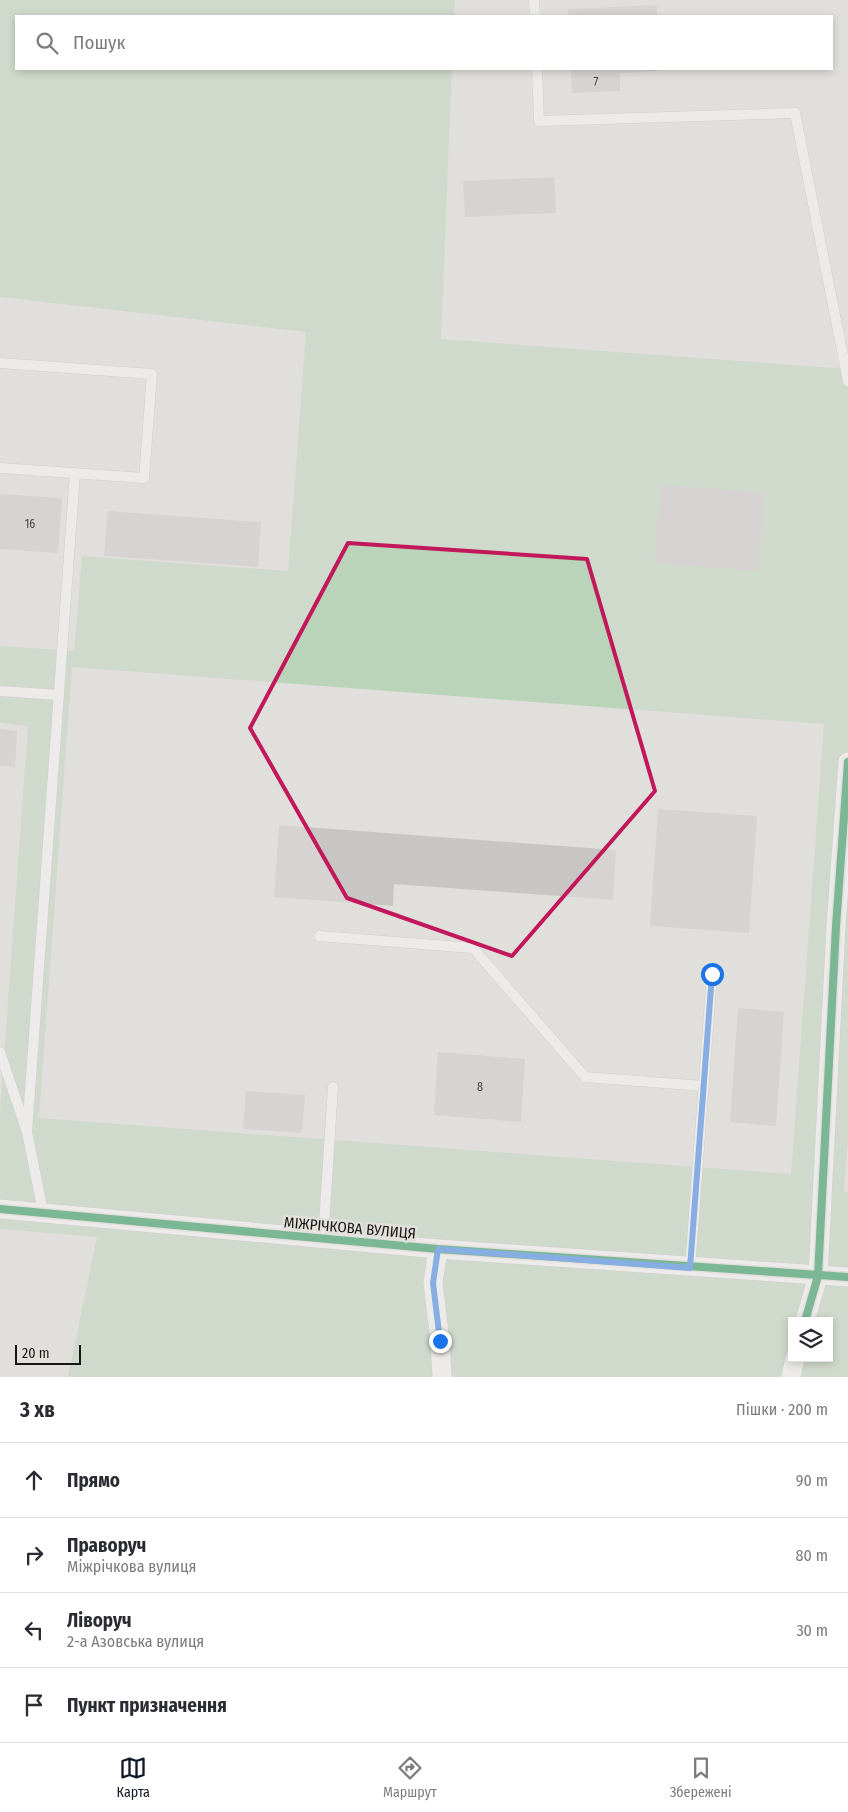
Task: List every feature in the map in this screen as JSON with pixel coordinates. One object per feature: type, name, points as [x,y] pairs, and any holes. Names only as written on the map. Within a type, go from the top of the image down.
[{"type":"street","points":[[806,1317],[818,1276],[842,923],[848,762]]},
{"type":"street","name":"МІЖРІЧКОВА ВУЛИЦЯ","points":[[0,1209],[323,1240],[848,1278]]},
{"type":"street","points":[[438,1249],[433,1283],[442,1377]]},
{"type":"street","points":[[790,1377],[794,1362]]},
{"type":"lane","points":[[534,0],[535,15]]},
{"type":"lane","points":[[537,70],[538,121],[795,113],[848,381]]},
{"type":"lane","points":[[0,363],[152,374],[144,478],[0,468]]},
{"type":"lane","points":[[27,1132],[75,473]]},
{"type":"lane","points":[[0,691],[59,695]]},
{"type":"lane","points":[[319,936],[473,948],[586,1077],[704,1086]]},
{"type":"lane","points":[[690,1268],[712,974]]},
{"type":"lane","points":[[0,1052],[27,1132],[43,1212]]},
{"type":"lane","points":[[323,1240],[333,1087]]},
{"type":"highlighted area","points":[[348,543],[587,559],[655,791],[512,956],[347,898],[250,728]]},
{"type":"green space","points":[[0,0],[455,0],[454,15],[15,15],[15,70],[452,70],[441,339],[848,369],[848,1139],[844,1191],[848,1192],[848,1377],[68,1377],[97,1237],[0,1229],[0,1111],[28,726],[0,723],[0,646],[74,651],[82,556],[288,571],[306,332],[0,297]],"holes":[[[72,667],[824,724],[791,1174],[39,1118]]]},
{"type":"building","points":[[657,5],[657,15],[568,15],[568,9]]},
{"type":"building","points":[[571,70],[659,70],[620,73],[620,91],[572,93]]},
{"type":"building","points":[[554,177],[556,213],[465,217],[463,181]]},
{"type":"building","points":[[661,485],[764,493],[758,571],[655,563]]},
{"type":"building","points":[[0,494],[62,498],[58,553],[0,549]]},
{"type":"building","points":[[108,511],[261,522],[258,567],[104,556]]},
{"type":"building","points":[[0,729],[17,731],[15,767],[0,766]]},
{"type":"building","points":[[658,809],[757,816],[749,933],[650,926]]},
{"type":"building","points":[[279,825],[616,850],[613,900],[394,884],[393,906],[274,897]]},
{"type":"building","points":[[738,1008],[784,1012],[776,1126],[730,1122]]},
{"type":"building","points":[[438,1052],[525,1059],[521,1122],[434,1115]]},
{"type":"building","points":[[246,1091],[305,1095],[302,1133],[243,1129]]},
{"type":"cycle path","points":[[806,1317],[818,1276],[836,926],[848,762]]},
{"type":"cycle path","points":[[0,1209],[438,1249],[848,1277]]},
{"type":"route","points":[[440,1341],[433,1283],[438,1249],[690,1268],[712,974]]}]
